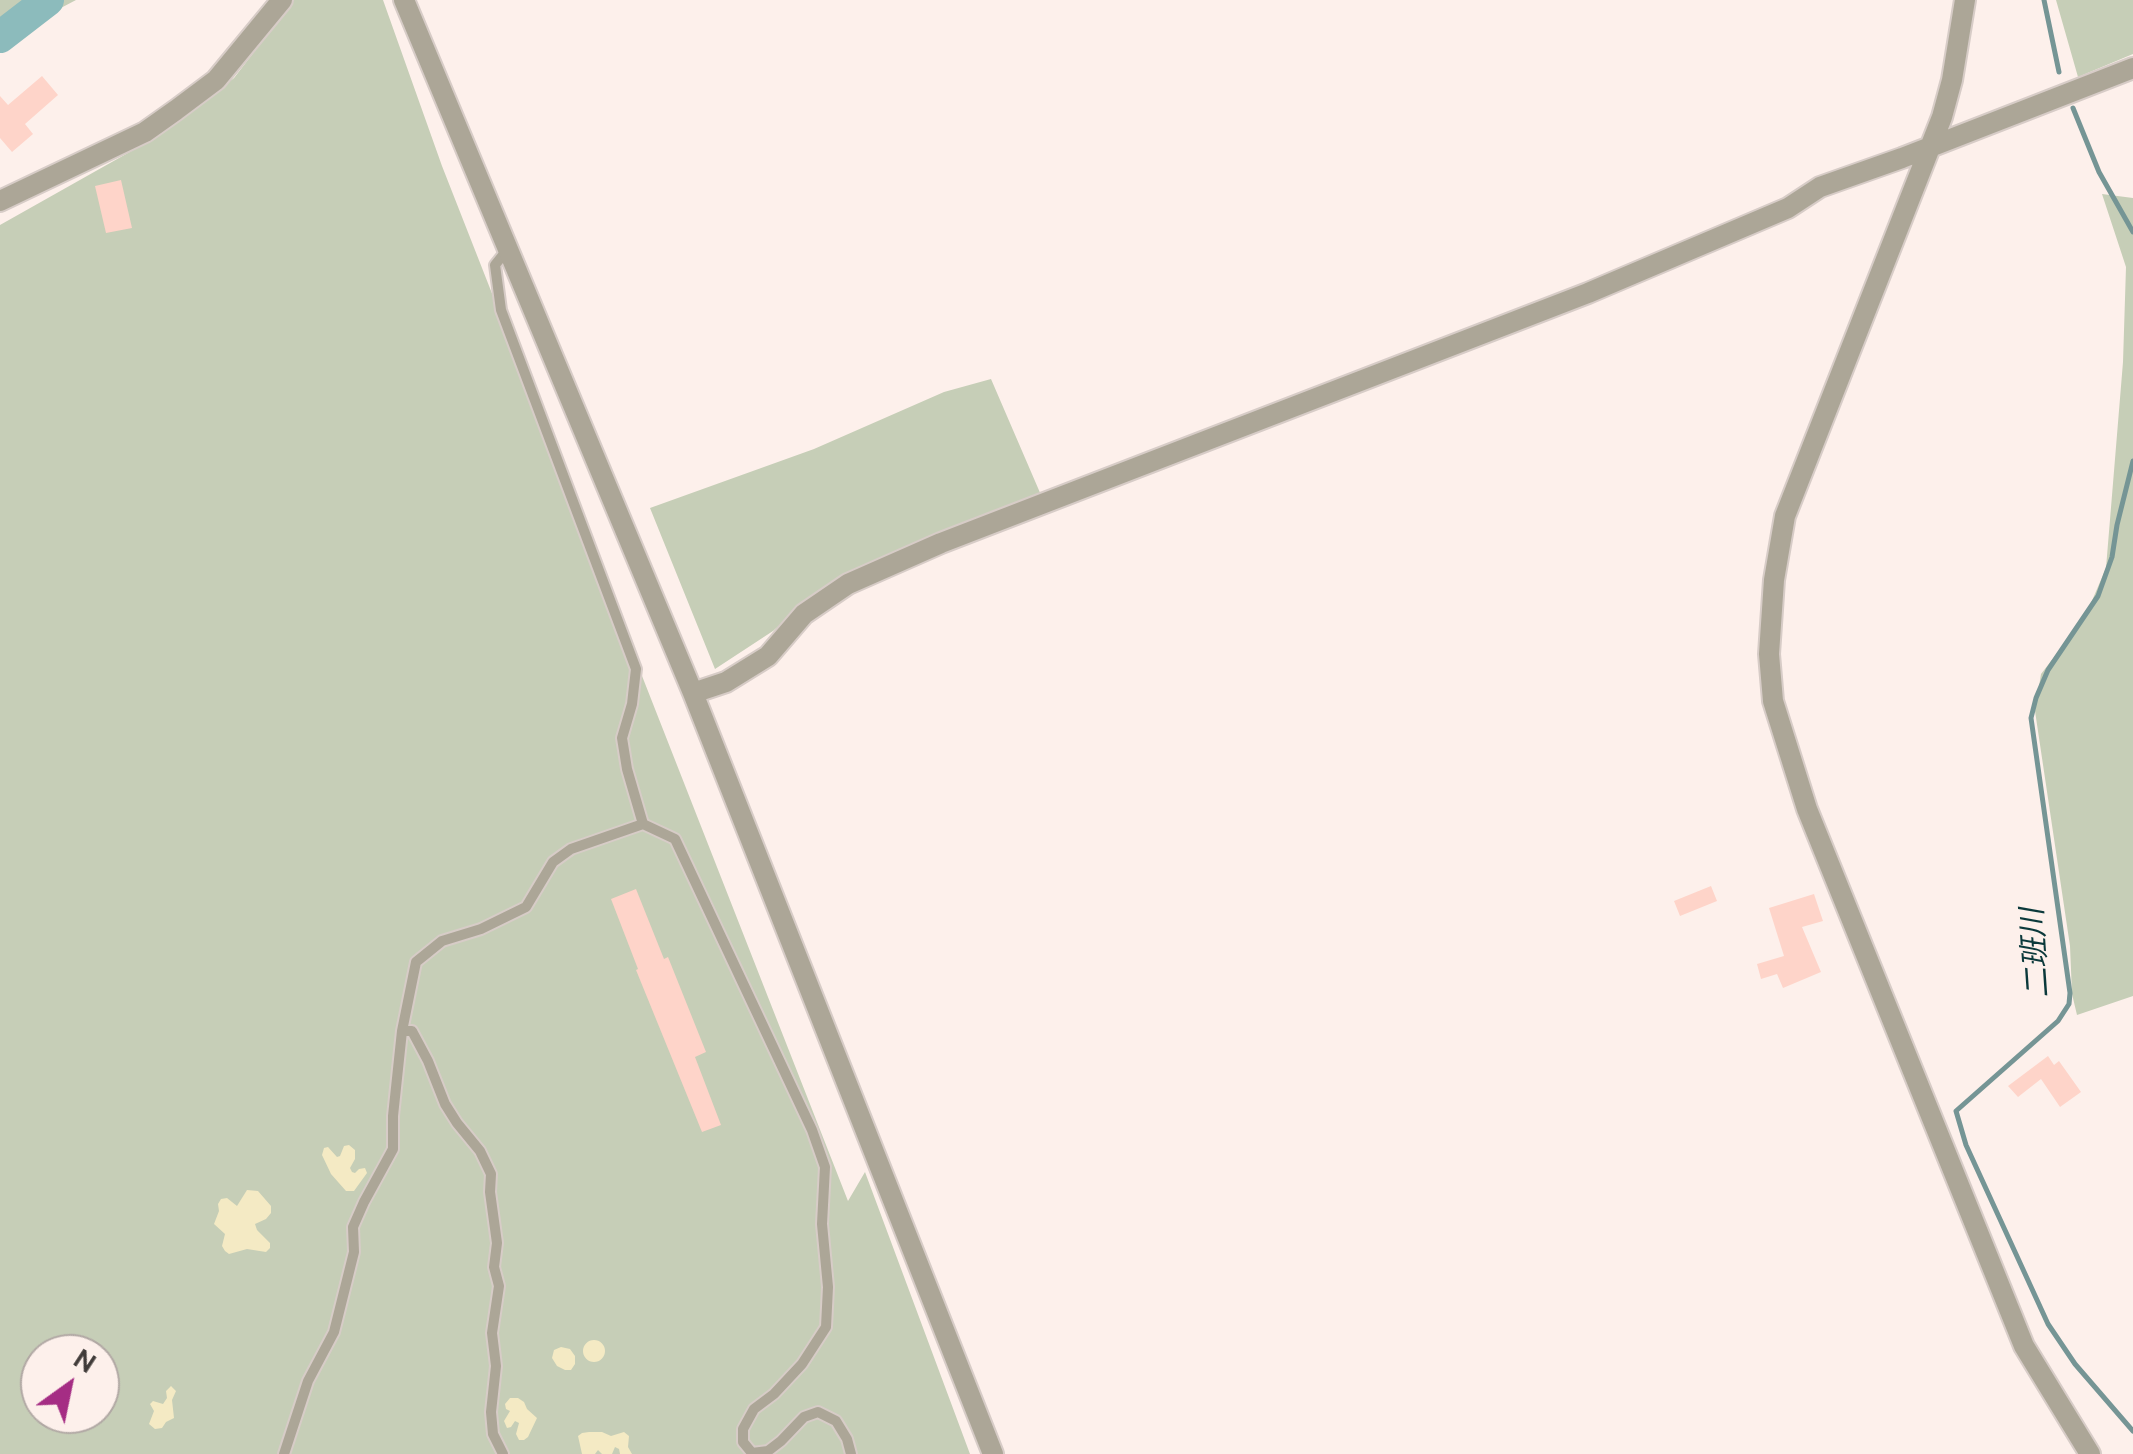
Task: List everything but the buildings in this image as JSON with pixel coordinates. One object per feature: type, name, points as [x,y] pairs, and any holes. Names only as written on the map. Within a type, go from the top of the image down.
[{"type":"street","points":[[0,201],[145,132],[216,80],[282,0]]},
{"type":"street","points":[[404,0],[693,694],[993,1454]]},
{"type":"street","points":[[1966,0],[1952,80],[1930,146],[1785,516],[1774,580],[1769,654],[1774,701],[1807,809],[2024,1346],[2090,1454]]},
{"type":"street","points":[[693,694],[726,682],[768,656],[804,614],[848,584],[941,543],[1588,294],[1788,208],[1820,186],[2133,68]]},
{"type":"lane","points":[[508,249],[494,265],[502,310],[636,669],[632,704],[622,738],[644,824]]},
{"type":"lane","points":[[284,1454],[308,1381],[334,1332],[354,1252],[353,1227],[393,1149],[402,1031],[416,962],[442,941],[481,929],[526,906],[553,862],[571,849],[644,824],[675,839],[812,1130],[825,1166],[822,1224],[828,1287],[826,1327],[802,1364],[754,1409],[744,1428],[743,1442],[751,1454],[768,1451],[804,1417],[818,1412],[836,1421],[850,1454]]},
{"type":"lane","points":[[402,1031],[412,1031],[445,1104],[480,1151],[491,1174],[497,1244],[494,1266],[499,1286],[492,1333],[496,1366],[492,1434],[504,1454]]},
{"type":"green space","points":[[0,0],[76,0],[0,46]]},
{"type":"green space","points":[[294,0],[383,0],[442,166],[848,1201],[865,1172],[970,1454],[0,1454],[0,225],[158,136],[234,78]]},
{"type":"green space","points":[[2056,0],[2133,0],[2133,54],[2078,77]]},
{"type":"green space","points":[[2102,194],[2133,198],[2133,996],[2077,1015],[2035,711],[2041,674],[2085,617],[2106,568],[2123,362],[2126,267]]},
{"type":"green space","points":[[991,379],[1041,495],[819,591],[773,631],[715,669],[650,508],[814,449],[944,392]]},
{"type":"sand","points":[[344,1146],[355,1150],[352,1172],[365,1168],[367,1173],[354,1191],[346,1191],[331,1174],[322,1155],[328,1147],[340,1156]]},
{"type":"sand","points":[[247,1190],[258,1191],[271,1206],[266,1219],[255,1224],[270,1248],[266,1252],[247,1249],[229,1254],[222,1246],[225,1234],[214,1224],[218,1204],[227,1198],[237,1206]]},
{"type":"sand","points":[[590,1340],[598,1340],[605,1351],[598,1362],[590,1362],[583,1355],[583,1347]]},
{"type":"sand","points":[[570,1349],[575,1356],[571,1370],[557,1366],[552,1358],[554,1350]]},
{"type":"sand","points":[[171,1386],[176,1391],[172,1400],[174,1418],[155,1429],[149,1424],[154,1411],[150,1404],[163,1404]]},
{"type":"sand","points":[[510,1398],[524,1402],[537,1418],[524,1440],[516,1434],[519,1423],[515,1421],[507,1428],[504,1421],[510,1411],[505,1404]]},
{"type":"sand","points":[[602,1432],[611,1436],[624,1432],[629,1436],[632,1454],[620,1454],[615,1447],[612,1454],[598,1450],[595,1454],[582,1454],[578,1436]]},
{"type":"waterway","points":[[0,37],[48,0]]},
{"type":"waterway","name":"二班川","points":[[2044,0],[2059,72]]},
{"type":"waterway","name":"二班川","points":[[2073,108],[2099,172],[2133,232]]},
{"type":"waterway","name":"二班川","points":[[2133,461],[2112,557],[2098,596],[2048,670],[2031,718],[2069,1004],[2058,1021],[1956,1111],[1966,1145],[2048,1324],[2075,1364],[2133,1431]]}]
